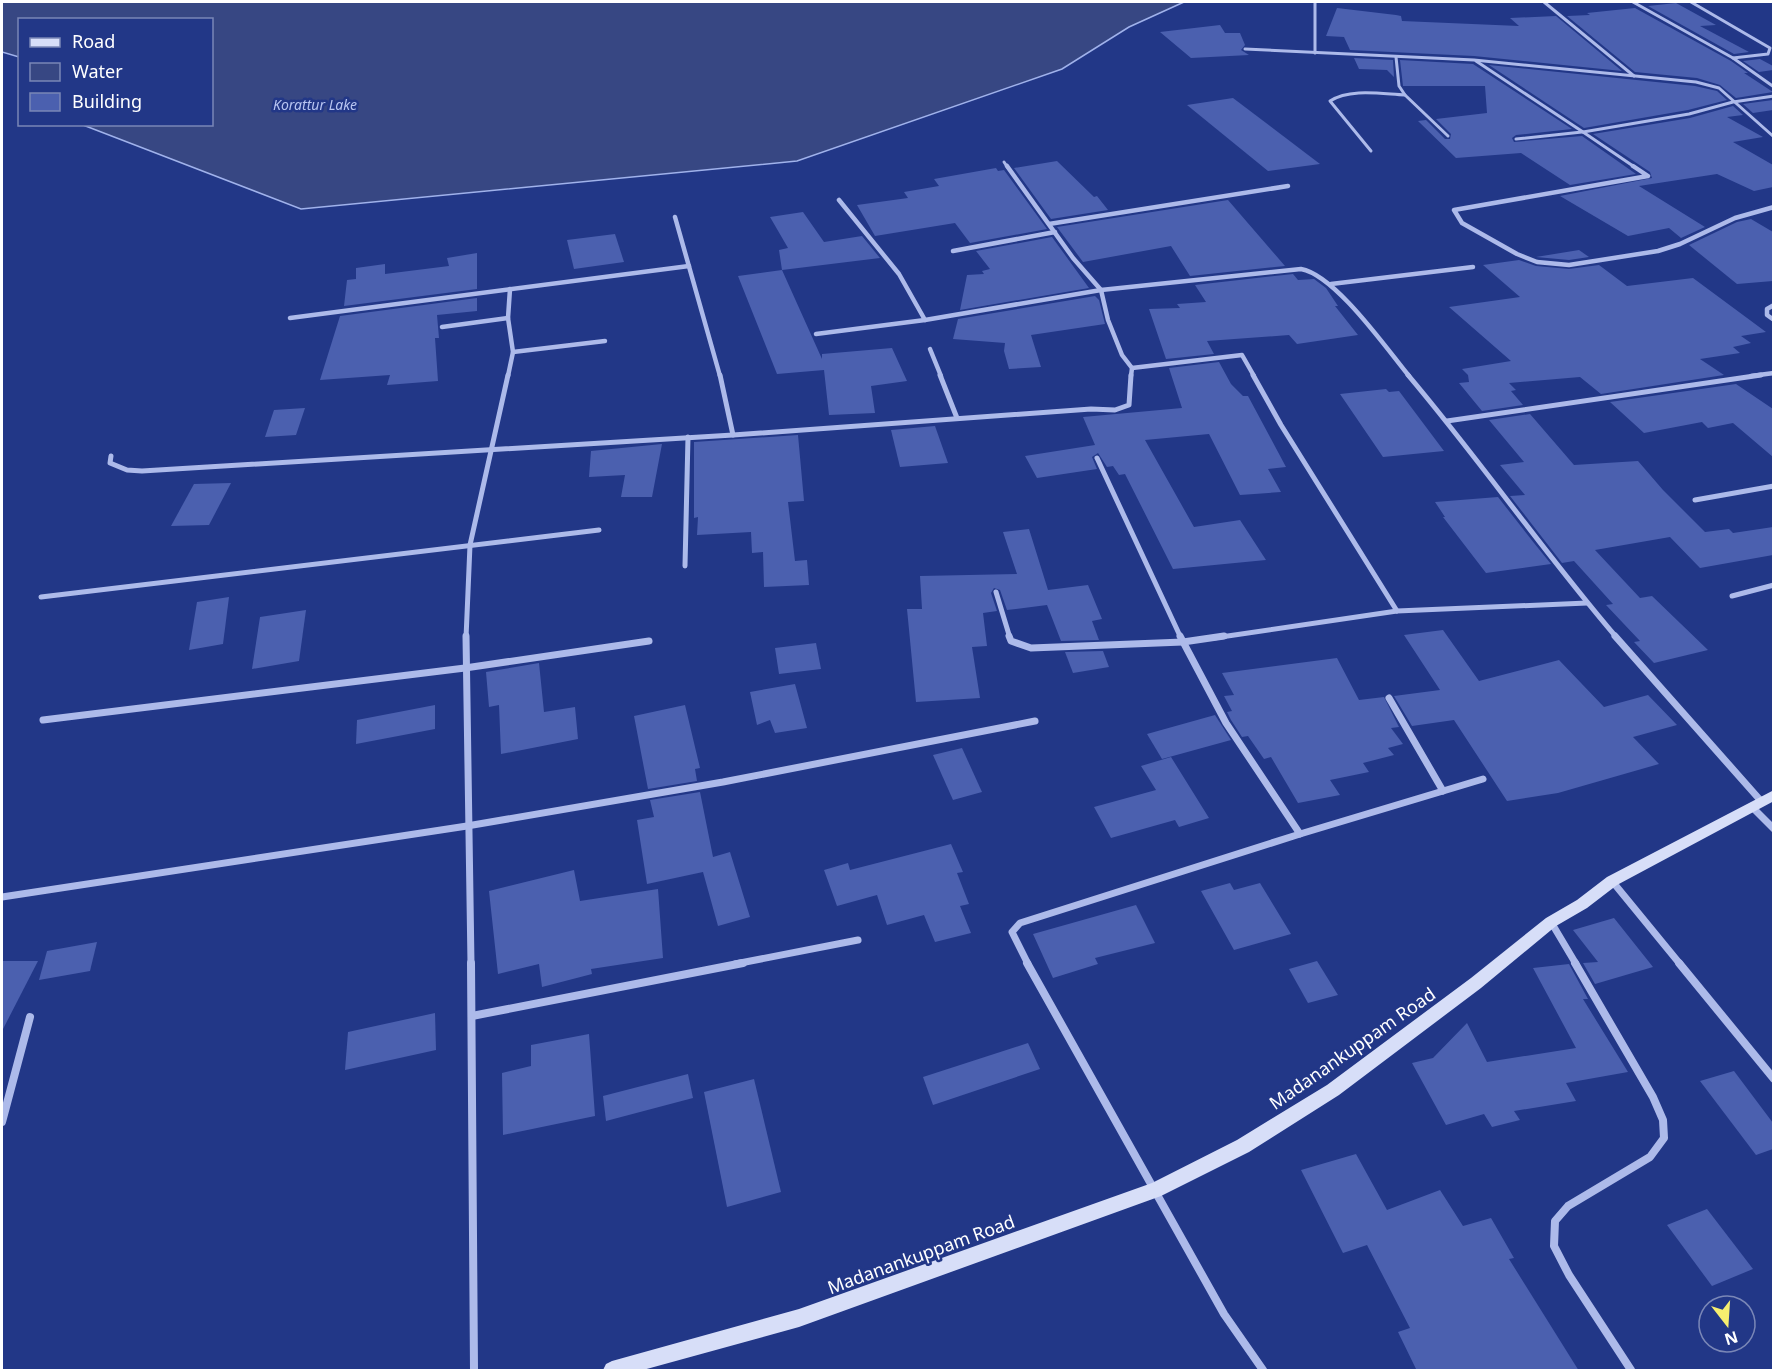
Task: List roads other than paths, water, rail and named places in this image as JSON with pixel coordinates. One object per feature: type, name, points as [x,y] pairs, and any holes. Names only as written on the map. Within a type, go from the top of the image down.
[{"type":"main road","name":"Madanankuppam Road","points":[[612,1371],[799,1318],[1155,1190],[1243,1146],[1333,1090],[1476,983],[1551,922],[1582,904],[1612,881],[1762,801]]},
{"type":"street","points":[[1315,2],[1315,53]]},
{"type":"street","points":[[1544,2],[1635,77]]},
{"type":"street","points":[[1633,2],[1733,58],[1773,87]]},
{"type":"street","points":[[1691,2],[1772,49],[1768,54],[1733,58]]},
{"type":"street","points":[[1245,50],[1474,60],[1696,82],[1719,88],[1773,137]]},
{"type":"street","points":[[1396,57],[1399,86],[1405,95],[1448,136]]},
{"type":"street","points":[[1474,60],[1648,176],[1454,210],[1462,223],[1517,254],[1537,262],[1569,265],[1658,251],[1680,244],[1703,231],[1735,218],[1773,207]]},
{"type":"street","points":[[1371,151],[1330,101],[1334,96],[1405,95]]},
{"type":"street","points":[[1516,140],[1583,132],[1689,114],[1733,102],[1773,96]]},
{"type":"street","points":[[111,456],[110,463],[116,466],[142,471],[733,435],[1091,409],[1115,410],[1129,405],[1132,368],[1122,355],[1111,328],[1101,290],[1073,258],[1004,162]]},
{"type":"street","points":[[1049,224],[1288,186]]},
{"type":"street","points":[[839,200],[898,274],[925,320]]},
{"type":"street","points":[[675,217],[717,361],[733,435]]},
{"type":"street","points":[[952,251],[1055,232]]},
{"type":"street","points":[[290,318],[689,266]]},
{"type":"street","points":[[1331,284],[1473,267]]},
{"type":"street","points":[[816,334],[925,320],[1101,290],[1301,269],[1312,271],[1331,284],[1447,421],[1587,603],[1672,702],[1762,801],[1773,829]]},
{"type":"street","points":[[474,1371],[472,1016],[465,668],[470,545],[513,352],[508,318],[510,289]]},
{"type":"street","points":[[1773,304],[1767,309],[1767,315],[1773,320]]},
{"type":"street","points":[[442,327],[508,318]]},
{"type":"street","points":[[513,352],[605,341]]},
{"type":"street","points":[[930,349],[957,418]]},
{"type":"street","points":[[1132,368],[1242,355],[1281,425],[1397,611]]},
{"type":"street","points":[[1447,421],[1773,373]]},
{"type":"street","points":[[685,566],[688,437]]},
{"type":"street","points":[[1097,458],[1183,642],[1226,723],[1299,834]]},
{"type":"street","points":[[1695,500],[1773,486]]},
{"type":"street","points":[[41,597],[599,530]]},
{"type":"street","points":[[1732,596],[1773,585]]},
{"type":"street","points":[[996,592],[1011,641],[1031,648],[1183,642],[1397,611],[1587,603]]},
{"type":"street","points":[[43,720],[465,668],[650,641]]},
{"type":"street","points":[[1389,698],[1443,791]]},
{"type":"street","points":[[2,897],[467,826],[723,782],[1035,721]]},
{"type":"street","points":[[1263,1371],[1224,1314],[1013,938],[1012,932],[1020,923],[1299,834],[1483,779]]},
{"type":"street","points":[[1612,881],[1773,1078]]},
{"type":"street","points":[[1551,922],[1653,1097],[1663,1120],[1664,1138],[1650,1157],[1568,1206],[1555,1221],[1554,1246],[1569,1275],[1631,1371]]},
{"type":"street","points":[[472,1016],[858,940]]},
{"type":"street","points":[[2,1122],[30,1017]]},
{"type":"water","name":"Korattur Lake","points":[[2,2],[1184,2],[1129,27],[1062,69],[797,161],[301,209],[86,126],[213,126],[213,18],[18,18],[18,57],[2,52]]}]
